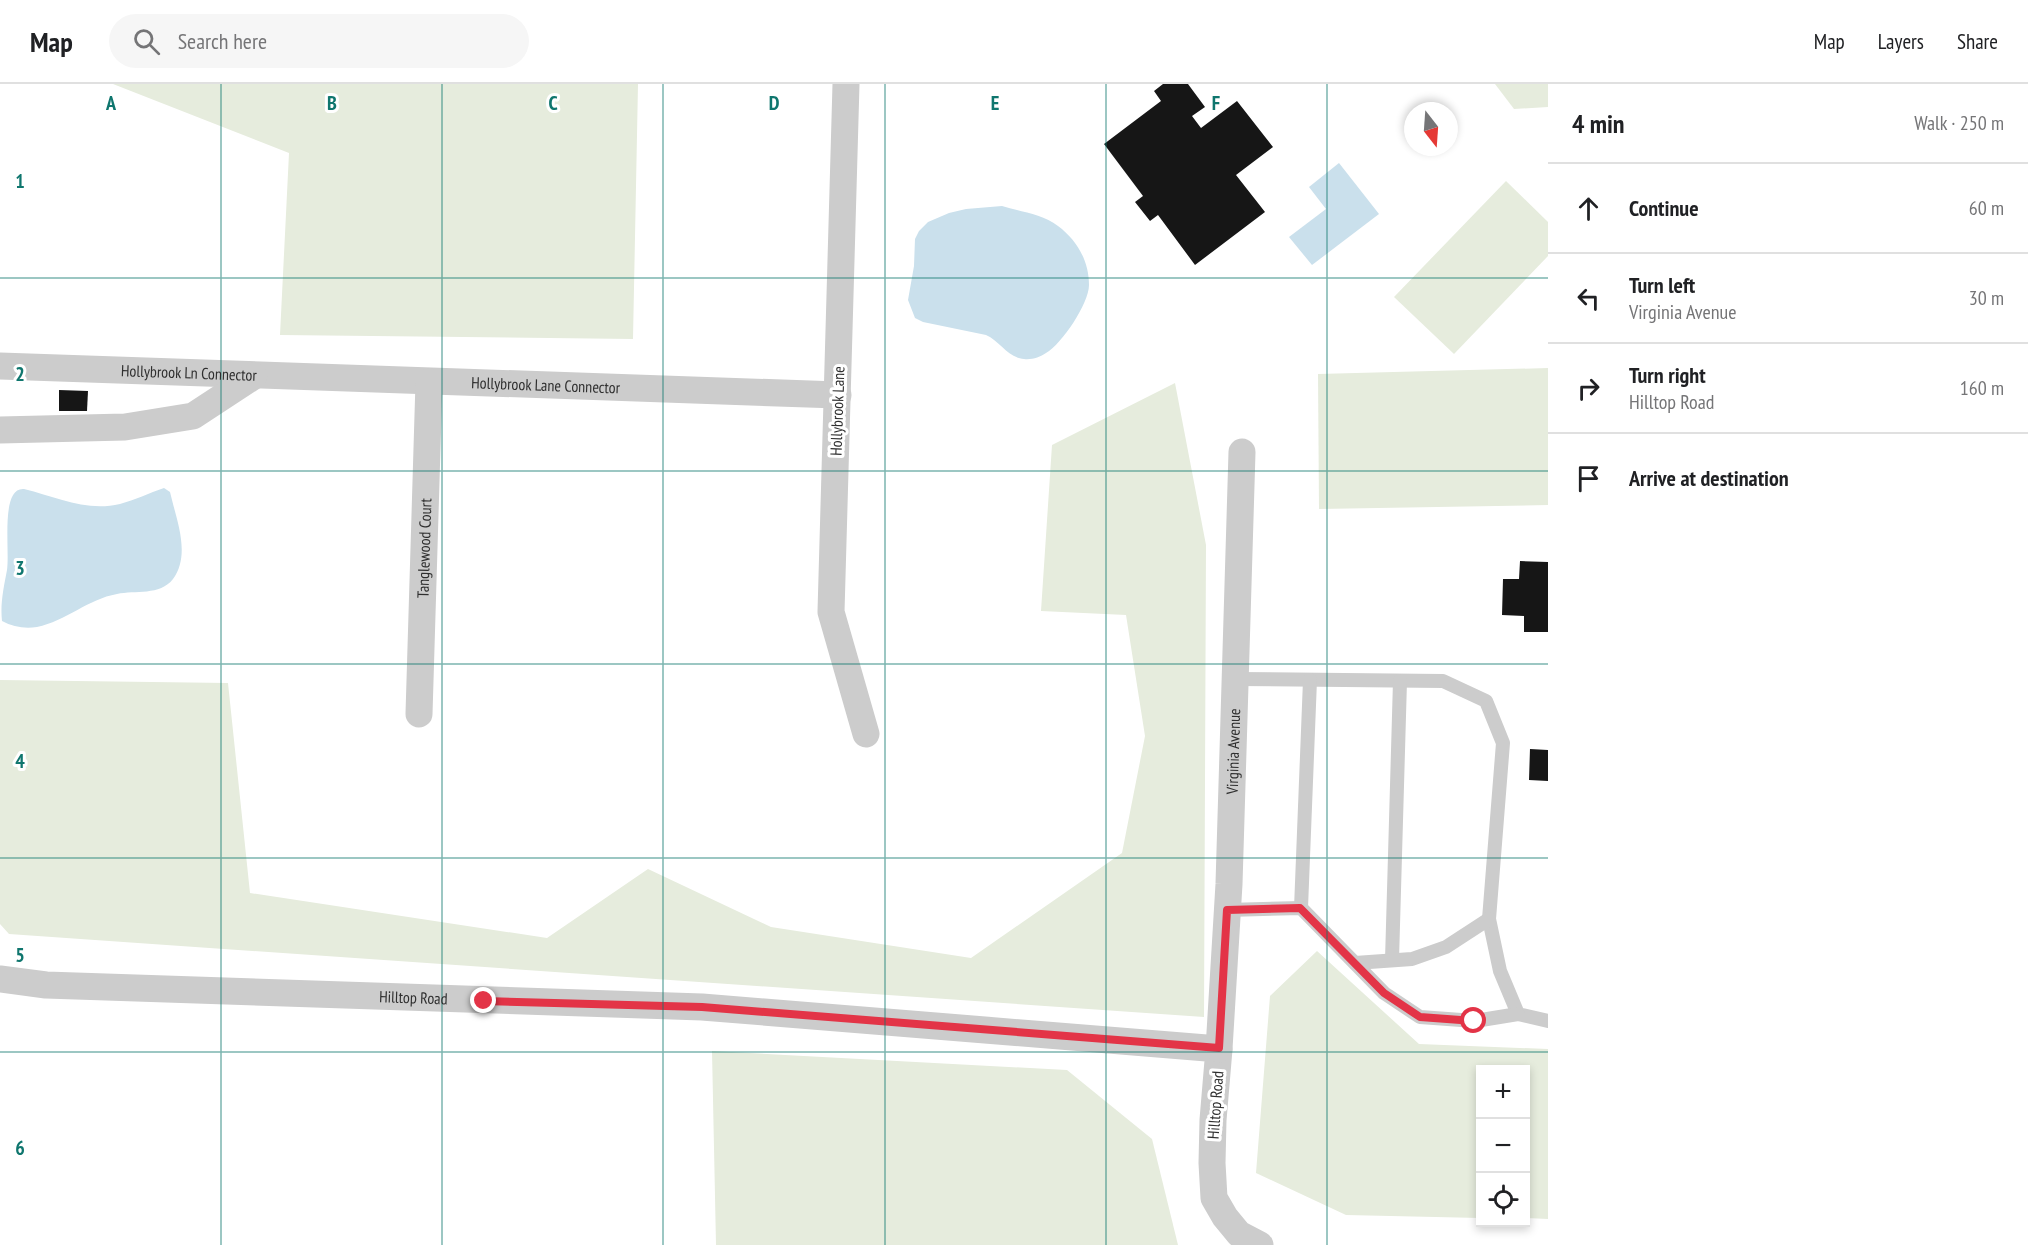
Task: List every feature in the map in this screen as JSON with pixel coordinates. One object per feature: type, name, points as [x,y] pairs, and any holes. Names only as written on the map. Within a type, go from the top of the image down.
[{"type":"street","name":"Hollybrook Lane","points":[[846,84],[831,612],[866,734]]},
{"type":"street","name":"Hollybrook Ln Connector","points":[[0,366],[254,376]]},
{"type":"street","name":"Hollybrook Lane Connector","points":[[254,376],[837,395]]},
{"type":"street","name":"Hollybrook Ln Connector","points":[[0,430],[125,427],[193,416],[254,376]]},
{"type":"street","name":"Tanglewood Court","points":[[419,714],[429,382]]},
{"type":"street","name":"Virginia Avenue","points":[[1219,1048],[1227,910],[1242,452]]},
{"type":"street","name":"Hilltop Road","points":[[0,979],[46,985],[702,1007],[1219,1048],[1213,1120],[1214,1198],[1225,1217],[1239,1234],[1260,1245]]},
{"type":"lane","points":[[1235,679],[1443,681],[1486,701],[1503,743],[1489,919],[1500,971],[1518,1014]]},
{"type":"lane","points":[[1300,908],[1310,680]]},
{"type":"lane","points":[[1392,960],[1400,681]]},
{"type":"lane","points":[[1227,910],[1300,908],[1384,993],[1420,1017],[1474,1021],[1518,1014],[1548,1021]]},
{"type":"lane","points":[[1355,963],[1412,959],[1446,947],[1489,919]]},
{"type":"green space","points":[[113,84],[638,84],[633,339],[280,335],[289,153]]},
{"type":"green space","points":[[1495,84],[1548,84],[1548,107],[1514,109]]},
{"type":"green space","points":[[1506,181],[1548,222],[1548,256],[1454,354],[1394,297]]},
{"type":"green space","points":[[1548,368],[1548,505],[1319,509],[1318,374]]},
{"type":"green space","points":[[1175,383],[1206,545],[1204,1017],[9,934],[0,924],[0,680],[228,683],[250,893],[547,938],[648,869],[771,927],[971,958],[1122,853],[1145,736],[1126,615],[1041,611],[1052,445]]},
{"type":"green space","points":[[1317,951],[1419,1044],[1548,1049],[1548,1219],[1530,1218],[1530,1065],[1476,1065],[1476,1218],[1346,1215],[1256,1173],[1270,996]]},
{"type":"green space","points":[[712,1051],[1067,1070],[1152,1139],[1178,1245],[716,1245]]},
{"type":"water","points":[[1339,163],[1379,214],[1312,265],[1289,237],[1326,209],[1309,187]]},
{"type":"water","points":[[1002,206],[1038,216],[1058,226],[1076,244],[1087,268],[1088,293],[1080,312],[1052,348],[1033,359],[1013,356],[986,335],[923,322],[915,318],[908,300],[914,266],[915,239],[928,222],[966,209]]},
{"type":"water","points":[[164,488],[170,492],[182,550],[178,570],[168,584],[154,590],[106,597],[58,620],[37,627],[19,627],[2,621],[2,602],[8,560],[9,508],[17,491],[24,489],[83,505],[107,506],[120,504]]},
{"type":"building","points":[[1163,84],[1188,84],[1205,107],[1192,116],[1201,128],[1237,101],[1273,147],[1236,175],[1265,212],[1195,265],[1158,215],[1150,221],[1135,202],[1143,196],[1104,144],[1161,101],[1154,91]]},
{"type":"building","points":[[59,390],[88,391],[87,411],[59,411]]},
{"type":"building","points":[[1520,561],[1548,562],[1548,632],[1524,632],[1524,616],[1502,615],[1503,579],[1519,579]]},
{"type":"building","points":[[1530,749],[1548,750],[1548,781],[1529,780]]},
{"type":"route","points":[[484,1001],[702,1007],[1219,1048],[1227,910],[1300,908],[1384,993],[1420,1017],[1474,1021]]}]
